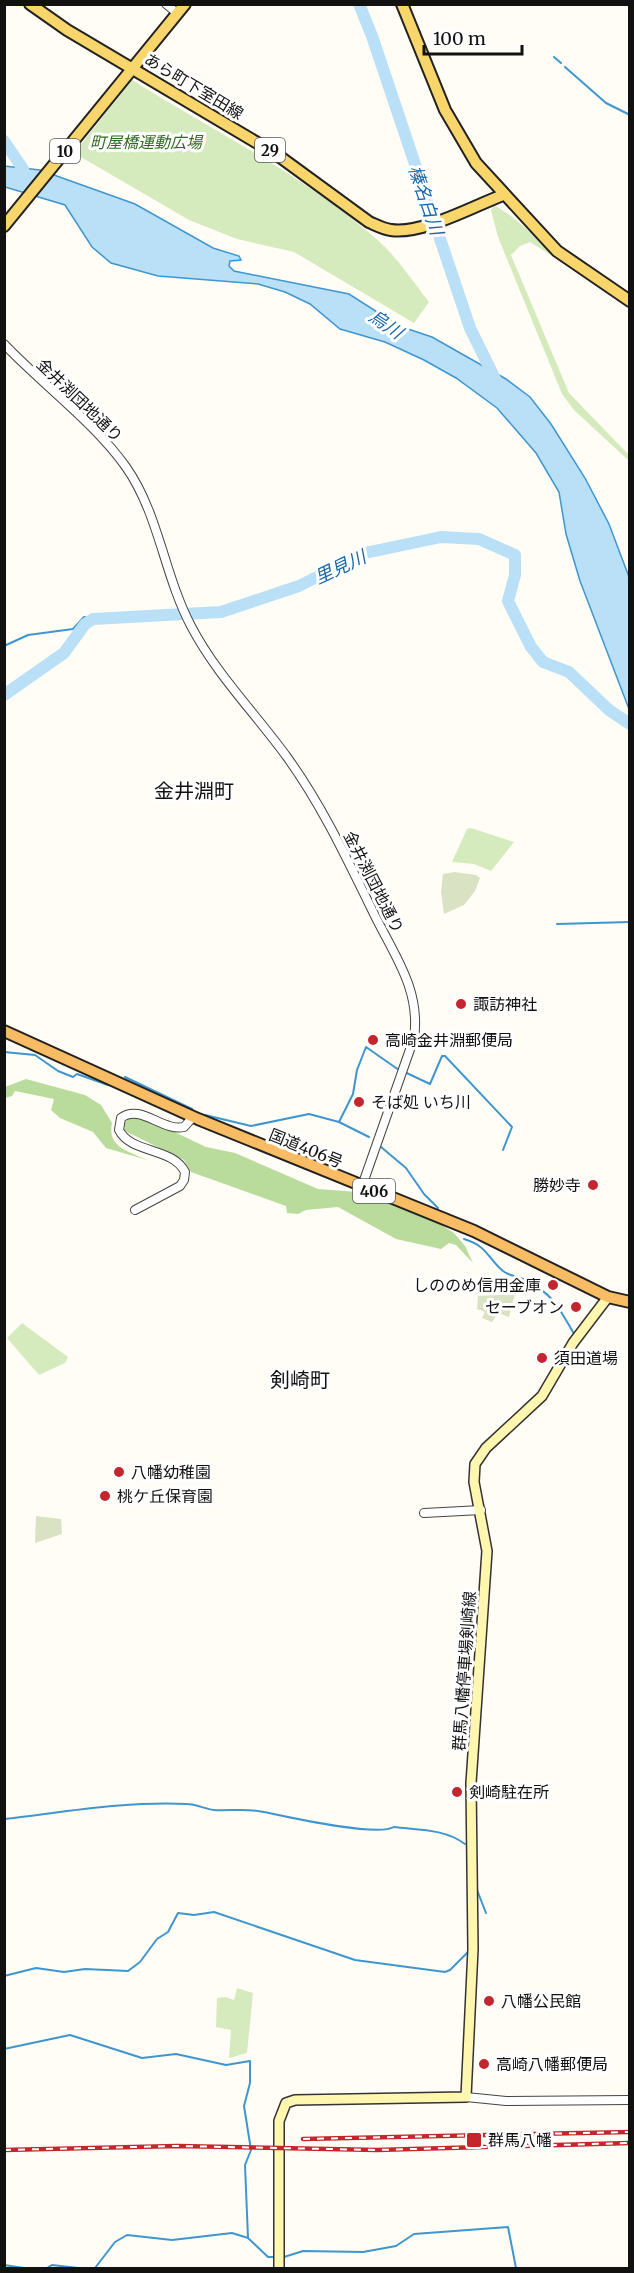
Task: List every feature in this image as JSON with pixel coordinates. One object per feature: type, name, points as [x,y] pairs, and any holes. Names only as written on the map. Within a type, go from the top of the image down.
[{"type":"highway","name":"国道406号","points":[[4,1031],[193,1117],[474,1231],[608,1297],[630,1302]]},
{"type":"main road","name":"あら町下室田線","points":[[30,4],[67,30],[134,67],[276,154],[369,222],[391,231],[420,227],[503,195]]},
{"type":"main road","name":"10","points":[[4,226],[185,4]]},
{"type":"main road","points":[[402,4],[454,130],[476,163],[503,195],[557,251],[630,301]]},
{"type":"main road","name":"群馬八幡停車場剣崎線","points":[[466,2097],[473,1948],[471,1783],[487,1551],[474,1482],[478,1457],[542,1396],[573,1342],[608,1297]]},
{"type":"main road","points":[[279,2268],[279,2121],[286,2103],[295,2100],[466,2097]]},
{"type":"street","points":[[166,4],[177,13]]},
{"type":"street","name":"金井渕団地通り","points":[[4,344],[105,441],[131,474],[149,512],[188,621],[213,662],[303,780],[340,844],[410,984],[415,1006],[414,1038],[362,1186]]},
{"type":"street","points":[[135,1210],[180,1186],[185,1172],[176,1162],[127,1139],[119,1130],[121,1118],[127,1114],[136,1114],[176,1128],[184,1126],[193,1117]]},
{"type":"street","points":[[424,1513],[481,1510]]},
{"type":"street","points":[[466,2097],[506,2100],[630,2100]]},
{"type":"green space","name":"町屋橋運動広場","points":[[132,80],[291,175],[352,218],[380,242],[429,302],[414,323],[294,252],[237,239],[189,220],[74,153]]},
{"type":"green space","points":[[494,206],[516,220],[560,257],[549,254],[530,242],[520,246],[511,255],[569,393],[629,455],[629,461],[574,410],[562,394],[498,237],[491,210]]},
{"type":"green space","points":[[471,828],[514,842],[491,871],[474,864],[452,862],[467,829]]},
{"type":"green space","points":[[455,872],[476,875],[480,878],[475,891],[464,905],[444,914],[441,892],[443,874]]},
{"type":"green space","points":[[26,1079],[85,1095],[101,1105],[112,1123],[111,1131],[116,1143],[126,1151],[147,1160],[106,1148],[93,1132],[60,1118],[51,1110],[54,1099],[15,1091],[12,1096],[5,1098],[5,1087]]},
{"type":"green space","points":[[134,1118],[162,1126],[206,1147],[235,1153],[318,1189],[358,1192],[440,1224],[454,1233],[465,1246],[473,1263],[456,1245],[449,1243],[441,1249],[396,1239],[338,1207],[306,1210],[298,1214],[287,1213],[286,1206],[191,1172],[184,1160],[125,1131],[124,1124],[128,1119]]},
{"type":"green space","points":[[515,1294],[509,1317],[498,1313],[492,1322],[482,1318],[485,1312],[477,1309],[478,1296]]},
{"type":"green space","points":[[22,1323],[68,1357],[65,1363],[39,1375],[7,1338]]},
{"type":"green space","points":[[36,1516],[61,1519],[62,1534],[35,1543]]},
{"type":"green space","points":[[237,1988],[253,1993],[247,2053],[229,2058],[231,2030],[216,2027],[217,1998],[226,1997],[234,2000]]},
{"type":"water","name":"烏川","points":[[4,166],[40,170],[135,204],[213,248],[239,256],[241,260],[230,261],[229,266],[234,271],[349,294],[399,326],[432,337],[506,379],[530,397],[551,424],[585,478],[609,524],[629,577],[629,709],[580,581],[566,534],[559,492],[536,453],[497,408],[456,378],[424,360],[385,342],[340,329],[310,304],[285,292],[258,284],[158,276],[111,263],[92,247],[65,205],[5,187]]},
{"type":"waterway","name":"榛名白川","points":[[359,4],[372,36],[470,328],[497,383]]},
{"type":"waterway","points":[[554,57],[561,63]]},
{"type":"waterway","points":[[565,67],[606,103],[630,115]]},
{"type":"waterway","points":[[4,141],[23,169],[27,184]]},
{"type":"waterway","name":"里見川","points":[[4,695],[64,653],[85,624],[93,619],[221,612],[299,586],[365,553],[441,537],[479,539],[515,555],[515,575],[508,601],[531,647],[543,662],[569,672],[609,710],[630,724]]},
{"type":"waterway","points":[[4,646],[28,635],[73,629],[84,617],[93,619]]},
{"type":"waterway","points":[[557,924],[630,922]]},
{"type":"waterway","points":[[339,1122],[353,1094],[357,1070],[366,1047],[396,1068],[430,1084],[442,1056],[445,1056],[512,1127],[503,1150]]},
{"type":"waterway","points":[[4,1052],[35,1055],[58,1071],[73,1077],[77,1074],[108,1085]]},
{"type":"waterway","points":[[125,1077],[192,1109]]},
{"type":"waterway","points":[[205,1115],[251,1126],[309,1114],[339,1122],[369,1137]]},
{"type":"waterway","points":[[381,1147],[406,1168],[424,1194],[438,1208]]},
{"type":"waterway","points":[[464,1239],[483,1249],[505,1273],[535,1285],[549,1296],[574,1334]]},
{"type":"waterway","points":[[4,1819],[118,1806],[187,1804],[214,1810],[258,1811],[311,1822],[369,1830],[394,1827],[431,1831],[449,1835],[465,1844]]},
{"type":"waterway","points":[[477,1890],[486,1913]]},
{"type":"waterway","points":[[4,1976],[36,1968],[64,1972],[85,1969],[128,1971],[140,1962],[157,1939],[168,1932],[178,1913],[194,1915],[214,1912],[355,1960],[445,1972],[469,1951]]},
{"type":"waterway","points":[[4,2049],[70,2035],[142,2058],[176,2054],[226,2065],[250,2061],[250,2083],[244,2106],[251,2150],[245,2165],[248,2238]]},
{"type":"waterway","points":[[284,2257],[303,2251],[363,2252],[396,2246],[414,2234],[508,2227],[516,2268]]},
{"type":"waterway","points":[[95,2268],[115,2242],[127,2235],[172,2240],[232,2233],[248,2238],[268,2257],[273,2257]]},
{"type":"waterway","points":[[4,2265],[24,2268],[47,2268],[52,2265],[78,2268]]},
{"type":"railway","points":[[303,2139],[630,2132]]},
{"type":"railway","points":[[4,2150],[177,2146],[377,2150],[630,2143]]},
{"type":"place","name":"諏訪神社","points":[[461,1004]]},
{"type":"place","name":"高崎金井淵郵便局","points":[[373,1040]]},
{"type":"place","name":"そば処 いち川","points":[[359,1102]]},
{"type":"place","name":"勝妙寺","points":[[593,1185]]},
{"type":"place","name":"しののめ信用金庫","points":[[553,1285]]},
{"type":"place","name":"セーブオン","points":[[576,1307]]},
{"type":"place","name":"須田道場","points":[[542,1358]]},
{"type":"place","name":"八幡幼稚園","points":[[119,1472]]},
{"type":"place","name":"桃ケ丘保育園","points":[[105,1496]]},
{"type":"place","name":"剣崎駐在所","points":[[457,1792]]},
{"type":"place","name":"八幡公民館","points":[[489,2001]]},
{"type":"place","name":"高崎八幡郵便局","points":[[484,2064]]},
{"type":"place","name":"群馬八幡","points":[[474,2140]]},
{"type":"district","name":"金井淵町","points":[[194,790]]},
{"type":"district","name":"剣崎町","points":[[300,1379]]}]
